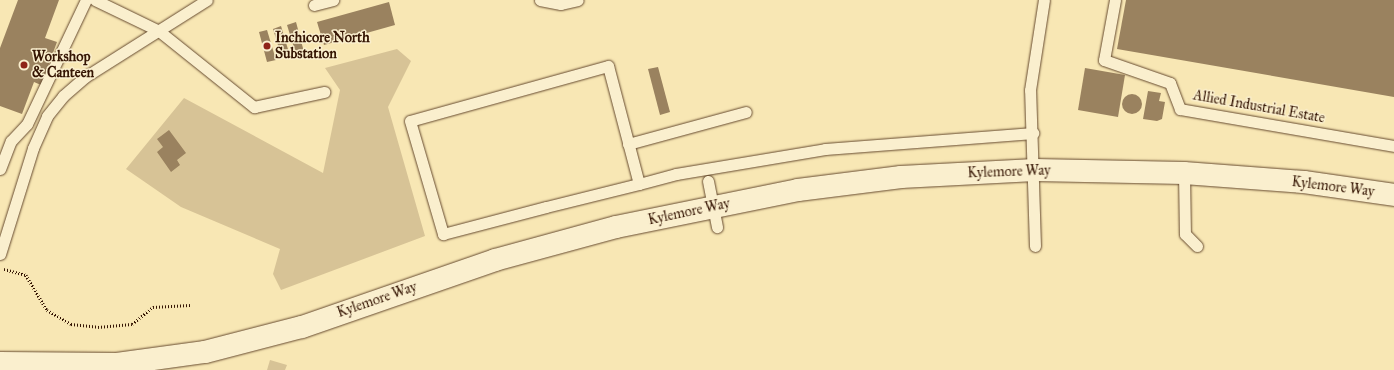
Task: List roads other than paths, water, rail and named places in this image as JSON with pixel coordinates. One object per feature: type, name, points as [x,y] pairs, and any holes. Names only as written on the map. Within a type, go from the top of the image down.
[{"type":"street","name":"Kylemore Way","points":[[3,365],[117,364],[205,352],[302,327],[502,258],[713,206],[901,177],[1035,170],[1184,173],[1304,182],[1394,195]]},
{"type":"lane","points":[[0,168],[11,140],[27,124],[86,0]]},
{"type":"lane","points":[[95,0],[159,31],[254,107],[324,92]]},
{"type":"lane","points":[[0,254],[33,148],[47,116],[63,96],[85,77],[207,0]]},
{"type":"lane","points":[[314,5],[333,0]]},
{"type":"lane","points":[[540,0],[561,4],[578,0]]},
{"type":"lane","points":[[1036,246],[1035,170],[1030,90],[1044,0]]},
{"type":"lane","name":"Allied Industrial Estate","points":[[1115,0],[1104,60],[1170,83],[1180,109],[1394,146]]},
{"type":"lane","points":[[639,184],[608,66],[410,121],[443,234],[639,184],[676,174],[825,149],[1033,133]]},
{"type":"lane","points":[[628,144],[746,112]]},
{"type":"lane","points":[[0,136],[11,140]]},
{"type":"lane","points":[[1184,173],[1185,234],[1197,246]]},
{"type":"lane","points":[[708,181],[717,227]]},
{"type":"place","name":"Inchicore North Substation","points":[[267,46]]},
{"type":"place","name":"Workshop & Canteen","points":[[24,65]]}]
